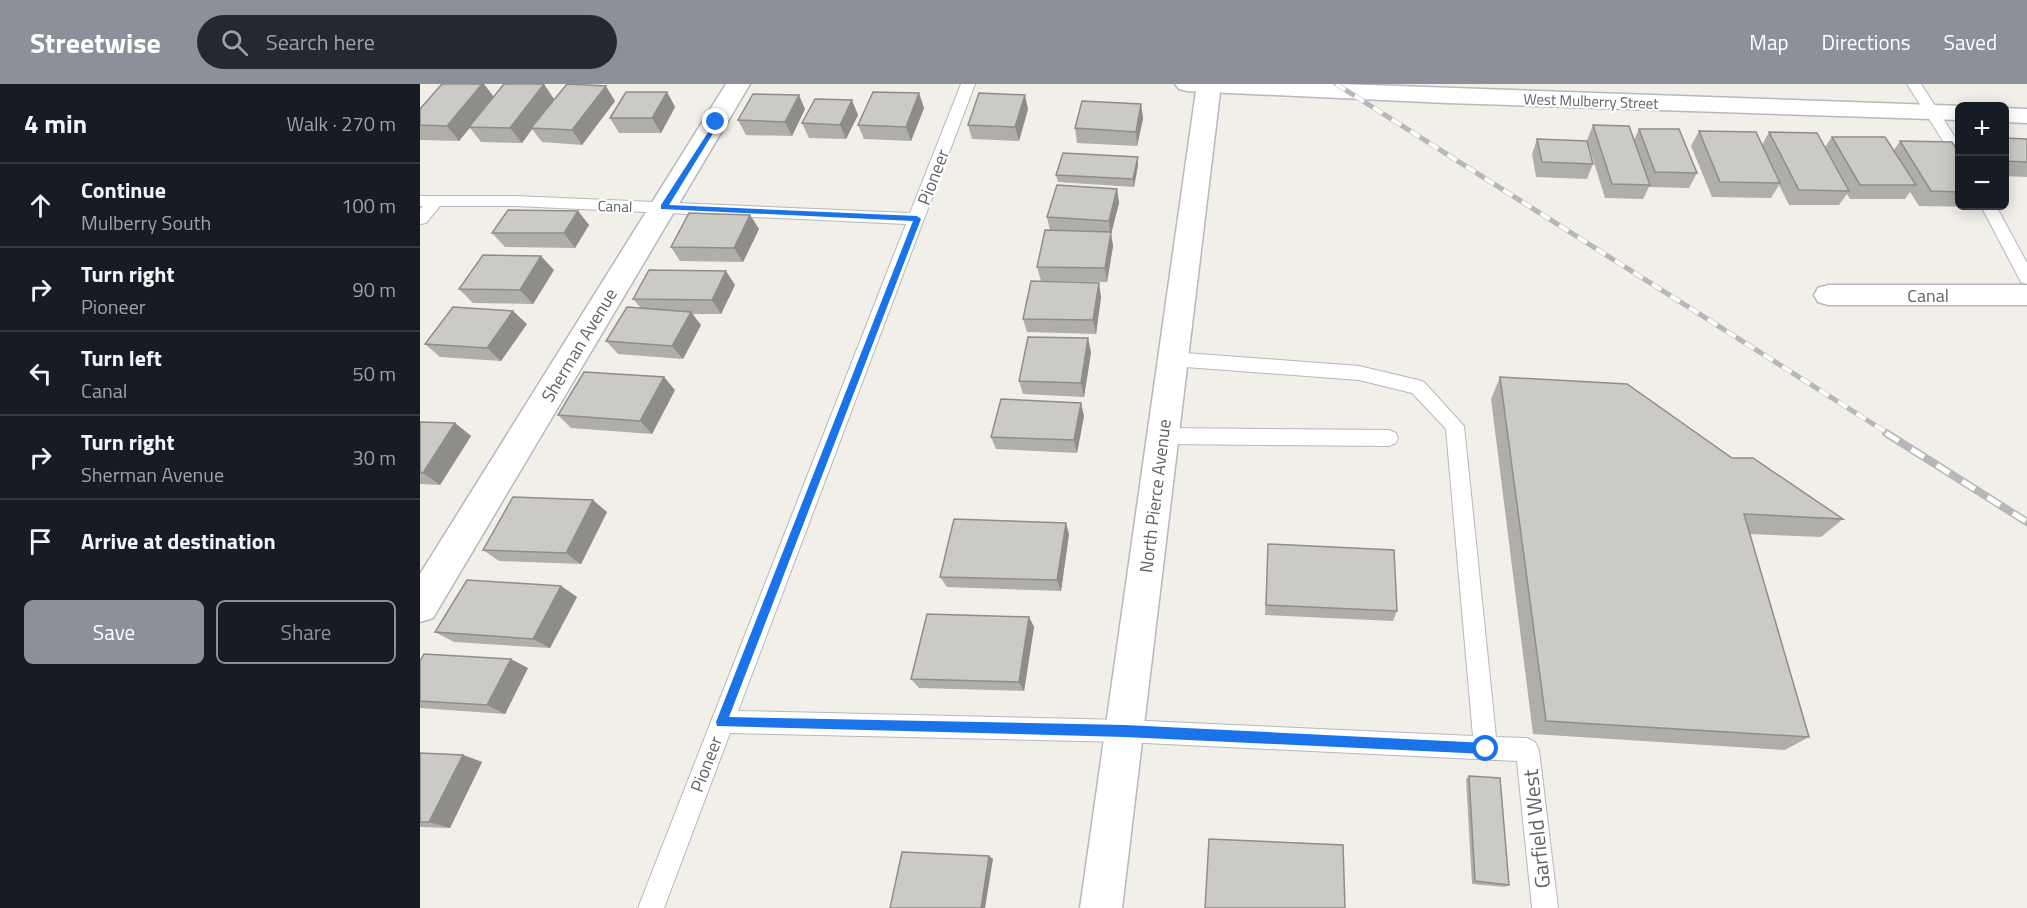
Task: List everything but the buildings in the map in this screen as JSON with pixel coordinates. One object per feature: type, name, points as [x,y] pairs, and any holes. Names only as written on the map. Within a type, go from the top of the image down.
[{"type":"street","name":"Sherman Avenue","points":[[420,606],[738,84]]},
{"type":"street","name":"West Mulberry Street","points":[[1202,84],[1684,94],[1955,113]]},
{"type":"street","name":"North Pierce Avenue","points":[[1101,908],[1172,359],[1202,84]]},
{"type":"street","points":[[2009,115],[2027,116]]},
{"type":"street","name":"Canal","points":[[1828,295],[2027,295]]},
{"type":"lane","name":"Pioneer","points":[[651,908],[968,84]]},
{"type":"lane","points":[[1914,84],[1958,156]]},
{"type":"lane","name":"Canal","points":[[428,201],[663,207],[917,219]]},
{"type":"lane","points":[[420,219],[428,201]]},
{"type":"lane","points":[[1990,210],[2027,278]]},
{"type":"lane","points":[[722,722],[1125,731],[1486,749],[1455,426],[1418,387],[1359,373],[1172,359]]},
{"type":"lane","points":[[1162,436],[1389,438]]},
{"type":"lane","name":"Garfield West","points":[[1486,749],[1527,750],[1545,908]]},
{"type":"railway","points":[[1336,84],[1889,434]]},
{"type":"railway","points":[[1886,433],[2027,522]]},
{"type":"route","points":[[716,122],[663,207],[917,219],[722,722],[1125,731],[1486,749]]}]
